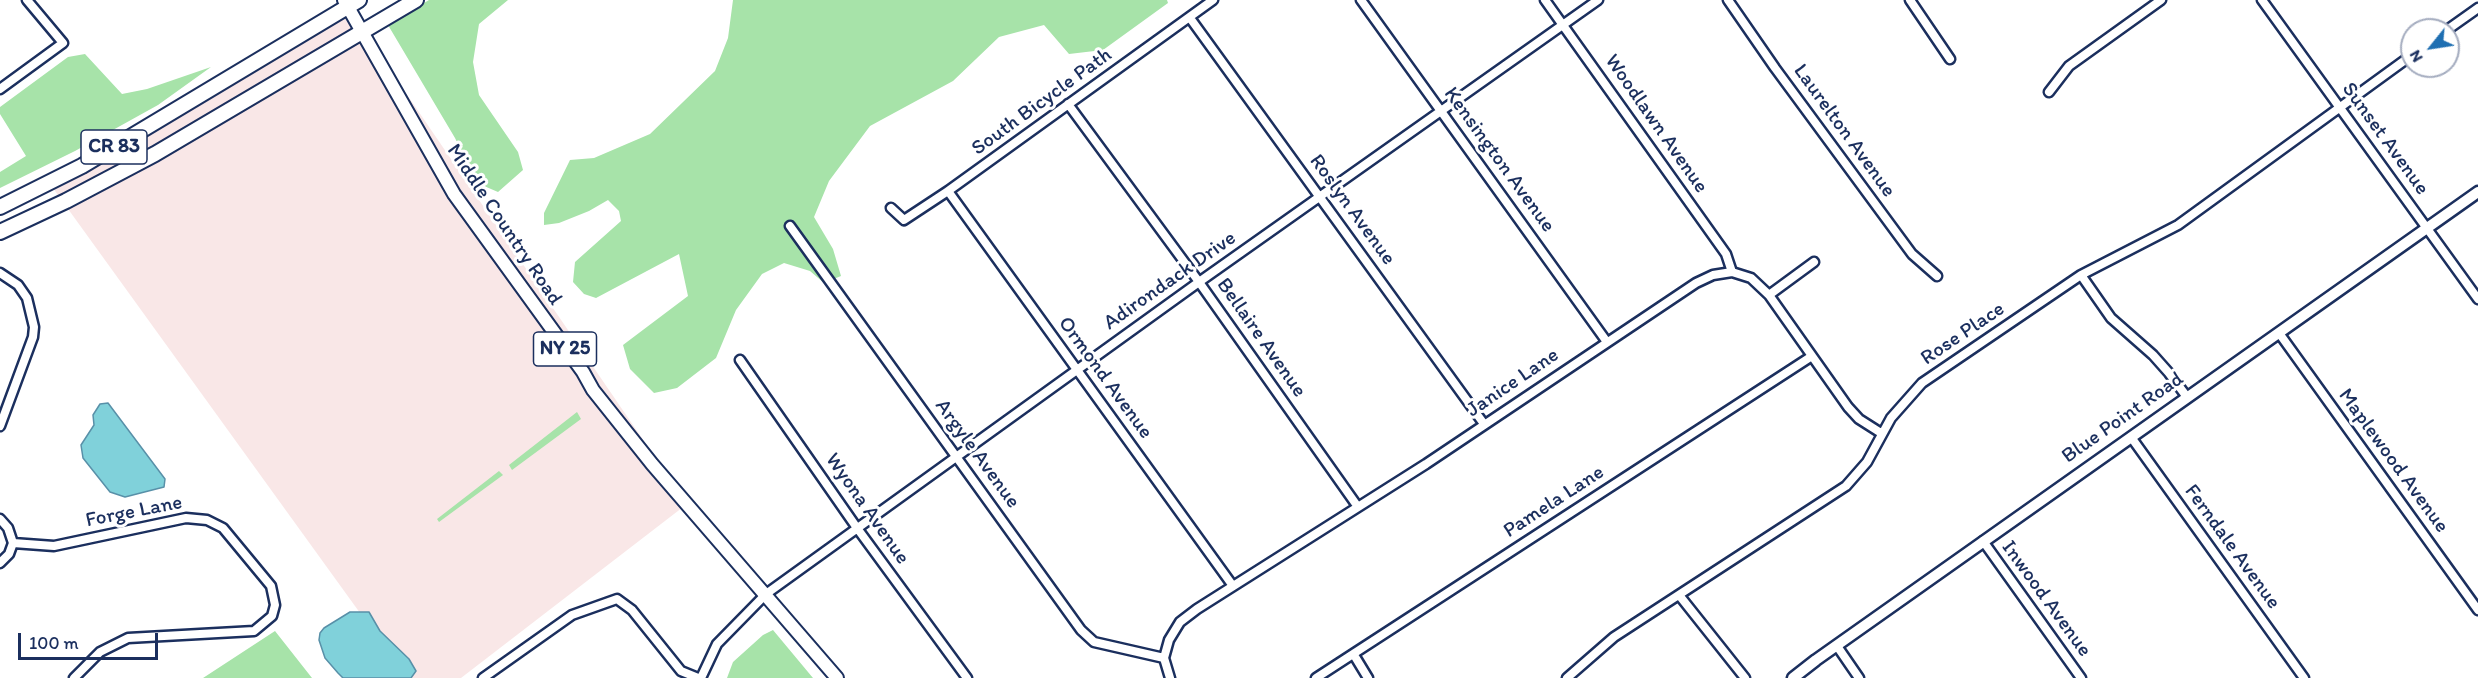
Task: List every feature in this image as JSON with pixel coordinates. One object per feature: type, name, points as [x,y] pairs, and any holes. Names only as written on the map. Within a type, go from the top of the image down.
[{"type":"highway","name":"CR 83","points":[[0,232],[66,201],[155,154],[417,0]]},
{"type":"highway","name":"CR 83","points":[[0,207],[82,166],[350,2]]},
{"type":"main road","name":"Middle Country Road","points":[[350,2],[362,32],[454,194],[583,372],[593,390],[658,471],[837,678]]},
{"type":"street","points":[[0,89],[63,43],[27,0]]},
{"type":"street","name":"South Bicycle Path","points":[[891,208],[904,220],[948,191],[1213,0]]},
{"type":"street","name":"Kensington Avenue","points":[[1361,0],[1607,342]]},
{"type":"street","name":"Woodlawn Avenue","points":[[1545,0],[1726,254],[1732,272]]},
{"type":"street","name":"Adirondack Drive","points":[[699,678],[717,644],[766,594],[1199,282],[1598,0]]},
{"type":"street","name":"Laurelton Avenue","points":[[1728,0],[1775,68],[1912,254],[1937,276]]},
{"type":"street","points":[[1910,0],[1950,59]]},
{"type":"street","points":[[2049,92],[2069,66],[2161,0]]},
{"type":"street","name":"Sunset Avenue","points":[[2262,0],[2478,299]]},
{"type":"street","points":[[2460,21],[2478,8]]},
{"type":"street","name":"Roslyn Avenue","points":[[1190,18],[1484,424]]},
{"type":"street","name":"Rose Place","points":[[1567,678],[1614,637],[1846,486],[1867,462],[1881,434],[1904,402],[1922,383],[2081,275],[2178,225],[2400,64]]},
{"type":"street","name":"Bellaire Avenue","points":[[1068,104],[1199,282],[1358,507]]},
{"type":"street","name":"Ormond Avenue","points":[[948,191],[1233,586]]},
{"type":"street","name":"Blue Point Road","points":[[1793,678],[2478,192]]},
{"type":"street","name":"Argyle Avenue","points":[[790,225],[1081,630],[1094,642],[1164,658]]},
{"type":"street","points":[[1769,295],[1814,262]]},
{"type":"street","points":[[1732,272],[1751,278],[1769,295],[1859,419],[1881,434]]},
{"type":"street","name":"Janice Lane","points":[[1164,658],[1169,640],[1180,622],[1696,283],[1713,275],[1732,272]]},
{"type":"street","points":[[0,273],[18,285],[27,298],[34,327],[33,337],[0,426]]},
{"type":"street","points":[[2081,275],[2111,318],[2153,355],[2187,397]]},
{"type":"street","name":"Maplewood Avenue","points":[[2279,333],[2478,610]]},
{"type":"street","name":"Pamela Lane","points":[[1316,678],[1812,356]]},
{"type":"street","name":"Wyona Avenue","points":[[740,360],[857,528],[967,678]]},
{"type":"street","name":"Ferndale Avenue","points":[[2131,437],[2304,678]]},
{"type":"street","name":"Forge Lane","points":[[13,543],[54,546],[186,518],[198,518],[212,521],[223,528],[271,586],[275,605],[272,616],[254,630],[128,638],[100,652],[74,678]]},
{"type":"street","points":[[0,519],[8,528],[13,543],[9,554],[0,563]]},
{"type":"street","name":"Inwood Avenue","points":[[1983,542],[2081,678]]},
{"type":"street","points":[[1679,595],[1745,678]]},
{"type":"street","points":[[483,678],[572,615],[617,599],[632,610],[681,670],[699,678]]},
{"type":"street","points":[[1837,646],[1859,678]]},
{"type":"street","points":[[1354,655],[1368,678]]},
{"type":"street","points":[[1164,658],[1170,678]]},
{"type":"shaded area","points":[[347,7],[687,504],[461,678],[407,678],[50,184]]},
{"type":"green space","points":[[429,0],[508,0],[479,24],[473,62],[479,95],[518,152],[523,170],[498,192],[477,183],[455,138],[388,25]]},
{"type":"green space","points":[[733,0],[1167,0],[1168,3],[1103,50],[1069,54],[1044,25],[999,37],[953,81],[870,126],[829,181],[814,217],[833,249],[841,276],[824,283],[810,271],[784,263],[762,274],[736,310],[716,358],[677,388],[654,393],[630,369],[623,345],[688,296],[679,254],[596,298],[584,294],[573,282],[575,262],[621,221],[619,211],[608,200],[589,211],[559,223],[544,225],[544,213],[570,160],[594,158],[650,134],[715,71],[728,38]]},
{"type":"green space","points":[[85,54],[122,94],[147,89],[211,67],[158,105],[75,151],[0,188],[0,172],[26,156],[0,114],[0,107],[68,57]]},
{"type":"green space","points":[[577,412],[581,419],[512,470],[509,465]]},
{"type":"green space","points":[[499,471],[503,475],[439,522],[437,519]]},
{"type":"green space","points":[[773,630],[813,678],[727,678],[733,662],[763,635]]},
{"type":"green space","points":[[275,631],[312,678],[203,678]]},
{"type":"water","points":[[108,403],[165,479],[164,487],[125,497],[110,492],[83,458],[81,445],[94,425],[93,415],[100,404]]},
{"type":"water","points":[[350,612],[369,612],[380,631],[409,659],[416,671],[411,678],[343,678],[338,673],[325,658],[319,640],[320,633],[324,628]]}]
